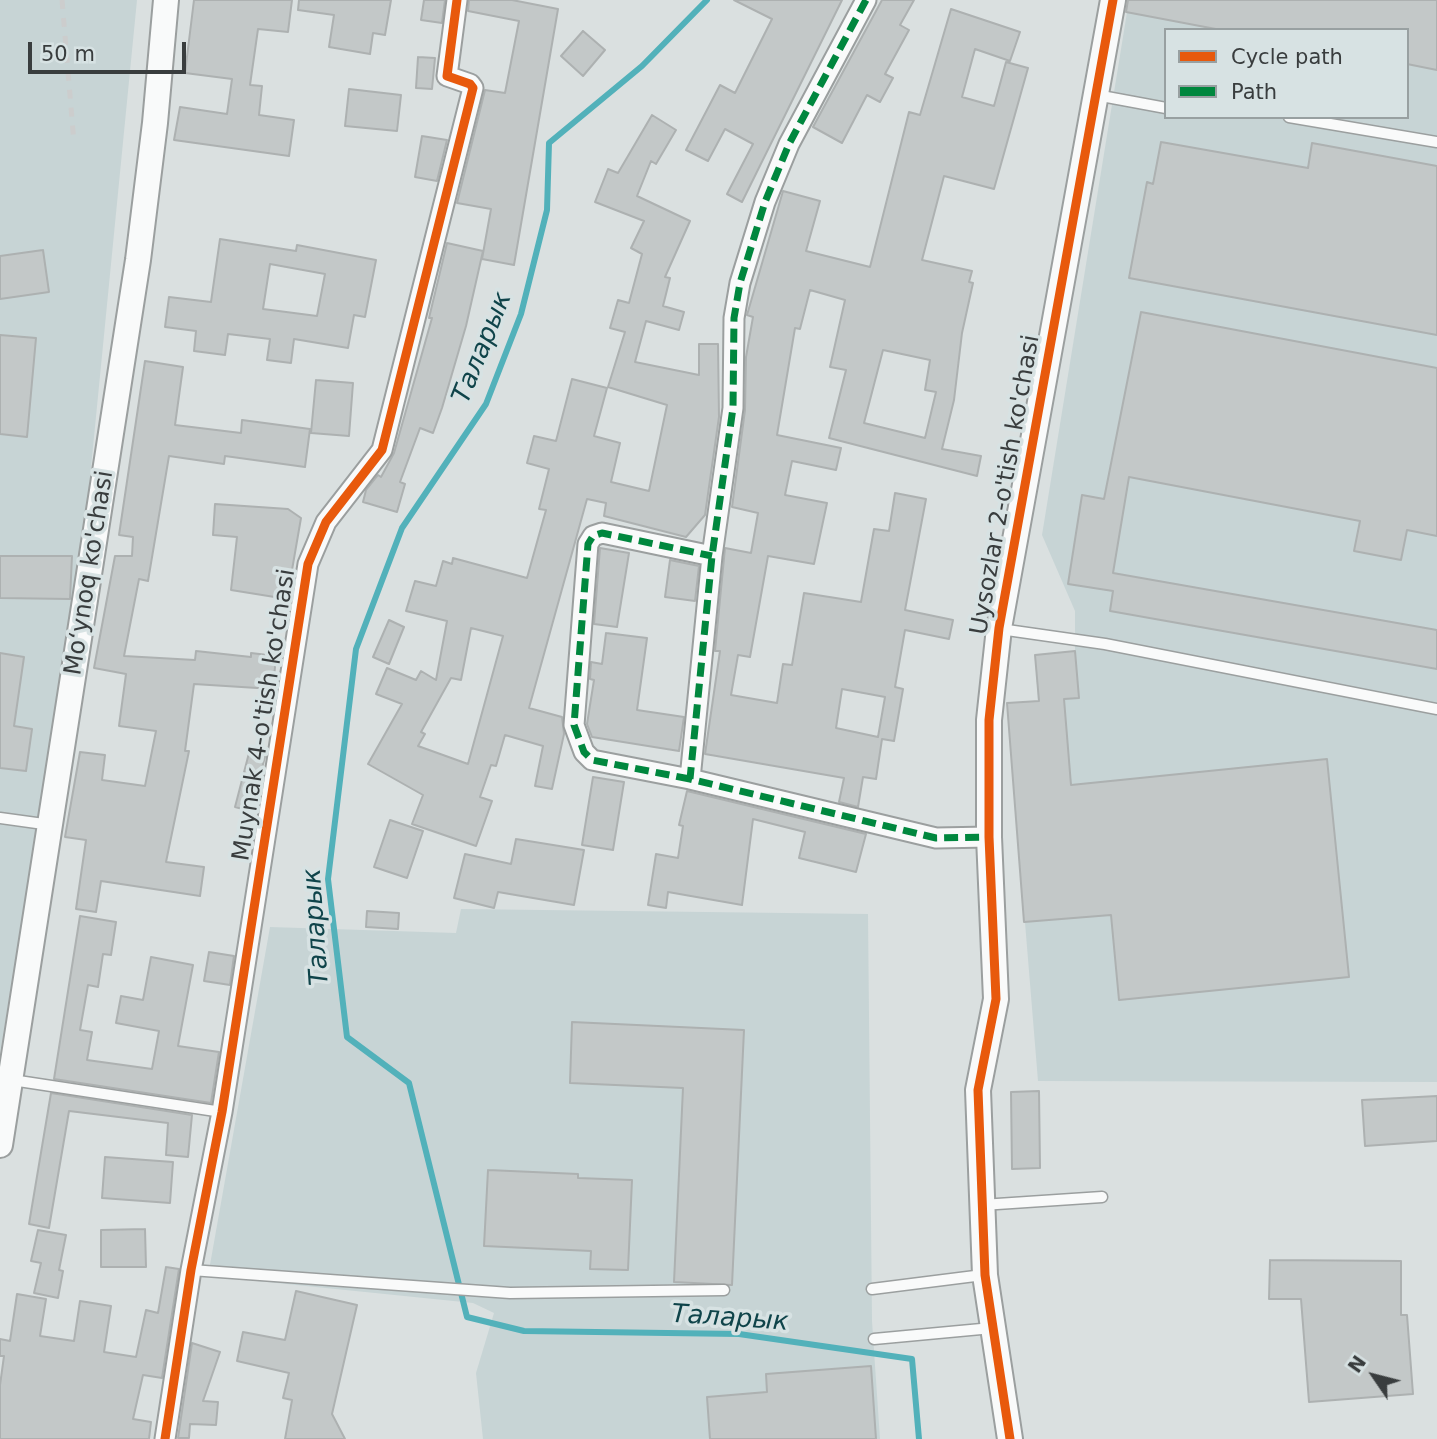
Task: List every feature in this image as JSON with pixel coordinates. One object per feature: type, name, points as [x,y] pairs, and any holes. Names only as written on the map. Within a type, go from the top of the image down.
[{"type":"street","name":"Moʻynoq ko'chasi","points":[[0,1145],[138,260],[155,123],[166,0]]},
{"type":"street","name":"Muynak 4-o'tish ko'chasi","points":[[165,1439],[191,1270],[222,1112],[308,564],[326,522],[382,450],[473,88],[470,84],[447,76],[457,0]]},
{"type":"street","points":[[690,779],[712,556],[733,408],[734,318],[750,245],[789,144],[866,0]]},
{"type":"street","name":"Uysozlar 2-o'tish ko'chasi","points":[[1010,1439],[985,1275],[978,1090],[996,999],[989,837],[989,720],[999,628],[1113,0]]},
{"type":"street","points":[[712,556],[602,533],[593,536],[588,544],[575,725],[584,752],[592,760],[690,779],[936,838],[989,837]]},
{"type":"lane","points":[[1096,95],[1164,108]]},
{"type":"lane","points":[[1301,119],[1437,142]]},
{"type":"lane","points":[[999,628],[1105,644],[1437,709]]},
{"type":"lane","points":[[0,818],[52,825]]},
{"type":"lane","points":[[11,1080],[222,1112]]},
{"type":"lane","points":[[982,1206],[1102,1198]]},
{"type":"lane","points":[[191,1270],[510,1293],[724,1290]]},
{"type":"lane","points":[[872,1289],[985,1275]]},
{"type":"lane","points":[[874,1339],[993,1328]]},
{"type":"shaded area","points":[[0,0],[137,0],[80,579],[0,1053]]},
{"type":"shaded area","points":[[1129,0],[1437,0],[1437,1082],[1038,1081],[1007,703],[1038,701],[1035,655],[1075,651],[1075,611],[1042,535]]},
{"type":"shaded area","points":[[461,909],[868,914],[872,1321],[880,1439],[483,1439],[476,1373],[494,1313],[473,1303],[208,1276],[270,927],[456,933]]},
{"type":"building","points":[[194,0],[292,0],[288,32],[258,29],[250,85],[262,86],[259,115],[294,120],[289,156],[174,140],[180,107],[227,114],[232,79],[185,73]]},
{"type":"building","points":[[299,0],[391,0],[385,35],[373,33],[370,54],[329,47],[334,15],[298,10]]},
{"type":"building","points":[[424,0],[445,0],[442,23],[421,20]]},
{"type":"building","points":[[469,0],[512,0],[558,9],[514,265],[482,259],[491,209],[457,203],[485,90],[505,93],[519,21],[468,11]]},
{"type":"building","points":[[734,0],[842,0],[742,202],[727,194],[753,144],[725,129],[708,161],[686,150],[720,85],[735,93],[772,19]]},
{"type":"building","points":[[882,0],[914,0],[900,25],[909,30],[885,74],[893,78],[880,102],[867,95],[842,143],[813,127]]},
{"type":"building","points":[[1128,0],[1437,0],[1437,70],[1409,64],[1409,28],[1210,28],[1126,12]]},
{"type":"building","points":[[951,9],[1020,32],[1010,61],[975,49],[962,97],[994,106],[1006,62],[1028,68],[994,189],[944,176],[922,260],[972,271],[969,282],[973,283],[962,333],[954,400],[942,449],[981,456],[977,476],[829,438],[846,370],[830,367],[845,300],[810,290],[800,329],[795,328],[777,435],[841,448],[836,470],[792,461],[785,495],[827,503],[814,564],[768,556],[750,657],[738,655],[731,695],[777,703],[783,664],[792,665],[804,593],[861,602],[874,529],[889,531],[895,493],[926,499],[905,610],[953,620],[949,639],[905,630],[895,687],[903,689],[894,741],[882,739],[876,779],[863,777],[858,807],[839,802],[844,778],[705,754],[720,651],[715,651],[725,548],[751,553],[758,513],[732,507],[745,410],[746,357],[753,317],[747,315],[783,191],[820,201],[806,251],[870,267],[909,112],[920,115]],"holes":[[[883,350],[930,360],[925,390],[936,392],[925,438],[864,423]],[[842,689],[885,697],[878,737],[836,728]]]},
{"type":"building","points":[[583,31],[605,50],[583,76],[561,56]]},
{"type":"building","points":[[418,57],[435,58],[432,89],[416,88]]},
{"type":"building","points":[[349,89],[401,95],[397,131],[345,126]]},
{"type":"building","points":[[652,115],[676,130],[656,164],[651,161],[637,196],[690,221],[665,277],[670,278],[663,306],[684,312],[679,330],[646,321],[635,362],[699,375],[699,344],[718,344],[719,417],[705,515],[686,537],[604,516],[606,503],[587,499],[529,708],[562,717],[564,734],[552,789],[535,786],[543,746],[505,735],[496,766],[491,765],[480,797],[492,801],[476,846],[412,824],[423,795],[368,764],[402,704],[376,694],[387,668],[416,680],[421,671],[436,680],[447,621],[406,611],[415,581],[436,586],[443,561],[452,564],[453,558],[527,578],[546,510],[539,509],[549,469],[527,463],[534,436],[556,441],[572,379],[607,388],[594,436],[620,443],[611,482],[649,491],[667,405],[608,387],[625,332],[610,328],[618,300],[629,303],[642,254],[631,248],[644,221],[595,202],[608,169],[618,173]],"holes":[[[471,628],[503,636],[468,764],[418,746],[425,734],[421,732],[451,678],[461,680]]]},
{"type":"building","points":[[422,136],[447,140],[437,181],[415,177]]},
{"type":"building","points":[[1161,142],[1308,168],[1312,143],[1437,166],[1437,335],[1129,278],[1147,182],[1153,184]]},
{"type":"building","points":[[220,239],[296,251],[297,245],[376,260],[365,317],[354,315],[348,348],[294,339],[291,363],[267,360],[270,339],[228,334],[225,355],[194,351],[196,331],[165,327],[169,297],[211,302]],"holes":[[[270,264],[325,274],[317,316],[263,309]]]},
{"type":"building","points":[[447,243],[483,251],[466,326],[442,408],[433,433],[420,428],[400,482],[405,484],[397,512],[363,502],[366,490],[378,475],[381,477],[394,453],[432,318],[429,318]]},
{"type":"building","points":[[43,250],[49,292],[0,299],[0,256]]},
{"type":"building","points":[[1141,312],[1437,368],[1437,536],[1407,530],[1401,560],[1354,551],[1360,521],[1129,477],[1113,573],[1437,630],[1437,669],[1110,611],[1113,591],[1068,584],[1082,495],[1104,499]]},
{"type":"building","points":[[0,335],[36,338],[27,437],[0,434]]},
{"type":"building","points":[[145,361],[183,367],[175,425],[241,433],[242,420],[310,429],[305,467],[225,456],[224,464],[169,456],[148,581],[139,579],[124,656],[195,660],[196,651],[251,657],[251,653],[276,656],[273,689],[194,684],[185,751],[189,751],[166,862],[204,867],[200,896],[101,881],[96,912],[76,909],[86,840],[65,837],[80,752],[105,755],[102,780],[145,786],[156,731],[119,726],[126,674],[94,668],[115,556],[132,556],[133,537],[119,535]]},
{"type":"building","points":[[316,380],[353,383],[349,436],[311,433]]},
{"type":"building","points":[[215,504],[288,509],[301,518],[287,599],[231,590],[237,537],[213,535]]},
{"type":"building","points":[[600,548],[629,553],[617,627],[594,624]]},
{"type":"building","points":[[0,556],[72,556],[70,599],[0,598]]},
{"type":"building","points":[[670,560],[699,566],[695,601],[665,597]]},
{"type":"building","points":[[389,620],[404,627],[389,664],[373,657]]},
{"type":"building","points":[[606,633],[647,638],[637,710],[684,717],[679,751],[592,737],[587,724],[594,680],[590,679],[591,662],[602,664]]},
{"type":"building","points":[[1075,651],[1079,698],[1064,699],[1071,785],[1327,759],[1349,977],[1119,1000],[1111,915],[1024,922],[1007,703],[1039,701],[1035,655]]},
{"type":"building","points":[[0,653],[24,657],[14,726],[32,729],[26,771],[0,768]]},
{"type":"building","points":[[249,753],[265,757],[250,811],[235,807]]},
{"type":"building","points":[[593,777],[624,782],[613,850],[582,845]]},
{"type":"building","points":[[687,791],[866,834],[856,872],[799,858],[805,832],[753,819],[742,905],[668,892],[666,908],[648,905],[656,854],[678,858],[683,826],[679,825]]},
{"type":"building","points":[[390,820],[423,831],[407,878],[374,867]]},
{"type":"building","points":[[516,839],[584,850],[574,905],[498,892],[494,908],[454,898],[465,854],[511,864]]},
{"type":"building","points":[[367,911],[399,913],[398,929],[366,927]]},
{"type":"building","points":[[80,916],[116,922],[111,955],[103,954],[98,987],[88,985],[80,1030],[92,1032],[87,1060],[152,1069],[159,1031],[116,1023],[121,996],[143,1000],[151,957],[193,965],[178,1046],[219,1052],[211,1103],[54,1079]]},
{"type":"building","points":[[209,952],[234,956],[230,985],[204,981]]},
{"type":"building","points":[[572,1022],[744,1030],[732,1285],[674,1282],[683,1088],[570,1083]]},
{"type":"building","points":[[1039,1091],[1040,1168],[1012,1169],[1011,1092]]},
{"type":"building","points":[[51,1093],[192,1115],[188,1157],[166,1155],[168,1123],[69,1111],[49,1228],[29,1224]]},
{"type":"building","points":[[1437,1096],[1437,1141],[1365,1146],[1362,1100]]},
{"type":"building","points":[[105,1157],[173,1162],[170,1203],[102,1198]]},
{"type":"building","points":[[488,1170],[578,1174],[578,1178],[632,1180],[628,1270],[590,1269],[591,1251],[484,1246]]},
{"type":"building","points":[[145,1229],[146,1267],[101,1267],[101,1230]]},
{"type":"building","points":[[38,1230],[66,1235],[59,1270],[63,1271],[58,1298],[34,1293],[41,1263],[31,1261]]},
{"type":"building","points":[[1270,1260],[1401,1261],[1401,1315],[1407,1315],[1413,1394],[1309,1402],[1301,1299],[1269,1299]]},
{"type":"building","points":[[166,1267],[179,1269],[162,1378],[143,1375],[133,1419],[151,1422],[149,1439],[0,1439],[0,1385],[4,1356],[0,1356],[0,1339],[10,1341],[17,1294],[46,1299],[40,1336],[74,1341],[80,1301],[111,1306],[104,1352],[136,1357],[146,1310],[158,1313]]},
{"type":"building","points":[[296,1291],[357,1305],[332,1414],[345,1439],[285,1439],[292,1400],[283,1398],[289,1373],[237,1361],[243,1332],[285,1340]]},
{"type":"building","points":[[192,1343],[220,1352],[203,1401],[218,1402],[216,1425],[190,1424],[189,1438],[178,1438]]},
{"type":"building","points":[[871,1366],[876,1439],[710,1439],[707,1397],[767,1392],[766,1374]]},
{"type":"waterway","name":"Таларык","points":[[707,0],[642,66],[549,143],[547,210],[521,314],[486,404],[402,528],[356,649],[328,879],[347,1037],[409,1083],[467,1317],[524,1331],[739,1334],[912,1359],[919,1439]]},
{"type":"railway","points":[[62,0],[74,143]]},
{"type":"marked path","points":[[866,0],[789,144],[765,202],[740,283],[734,318],[733,408],[712,556],[690,779],[936,838],[989,837]]},
{"type":"marked path","points":[[690,779],[592,760],[584,752],[574,725],[588,544],[593,536],[602,533],[712,556]]},
{"type":"cycle path","points":[[165,1439],[191,1270],[222,1112],[308,564],[326,522],[382,450],[473,88],[470,84],[447,76],[457,0]]},
{"type":"cycle path","points":[[1010,1439],[985,1275],[978,1090],[996,999],[989,837],[989,720],[999,628],[1113,0]]}]
